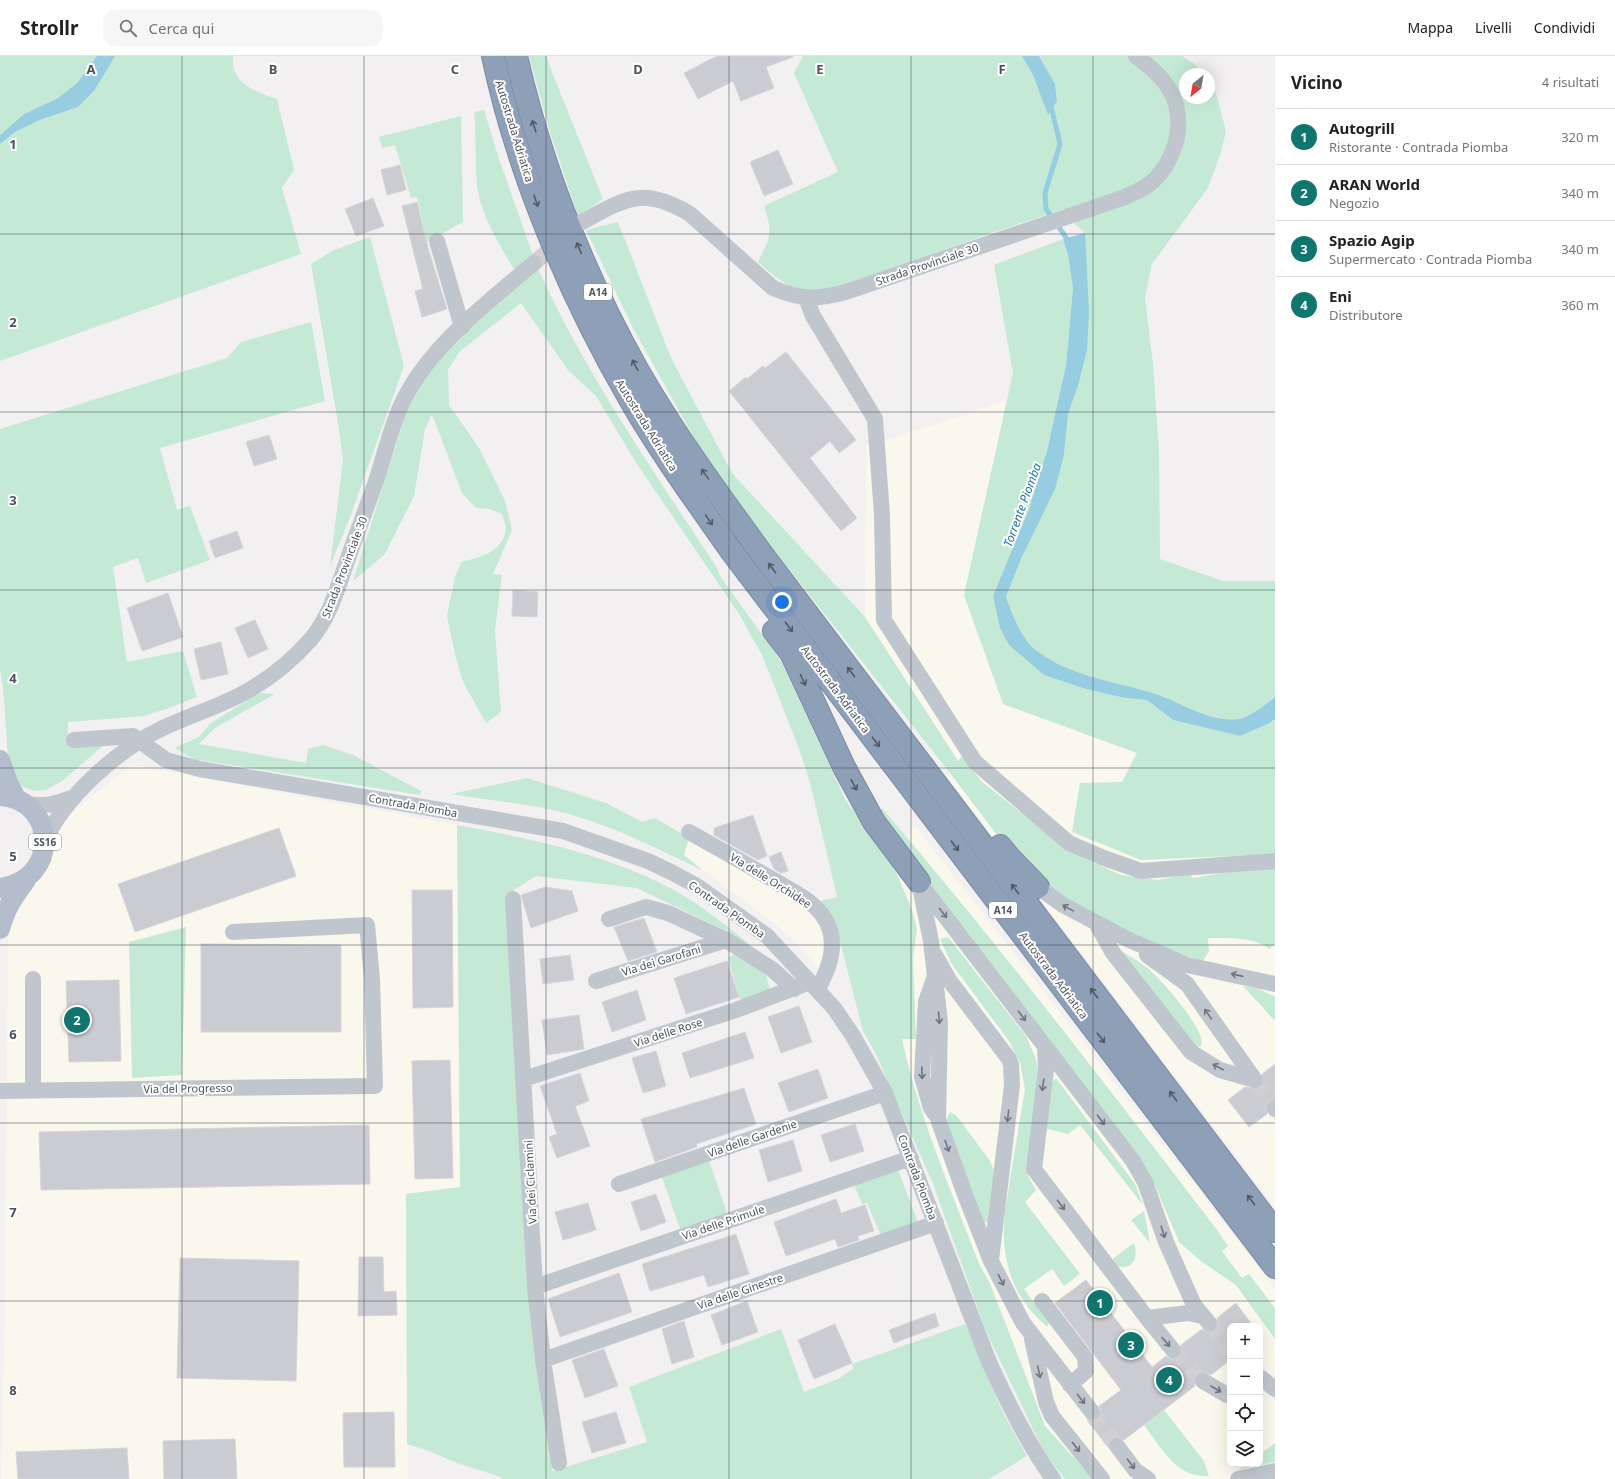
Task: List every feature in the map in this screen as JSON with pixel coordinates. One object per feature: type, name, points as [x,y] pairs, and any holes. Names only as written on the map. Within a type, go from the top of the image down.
[{"type":"highway","name":"Autostrada Adriatica","points":[[493,56],[509,118],[540,210],[561,263],[612,368],[646,427],[732,552],[1275,1268]]},
{"type":"highway","name":"Autostrada Adriatica","points":[[516,56],[525,94],[559,202],[597,290],[638,370],[685,445],[727,506],[874,703],[1275,1231]]},
{"type":"highway","points":[[732,552],[731,570],[791,654],[844,767],[874,822],[919,882]]},
{"type":"highway","points":[[874,703],[899,715],[1009,857],[1038,887]]},
{"type":"main road","name":"SS16","points":[[0,760],[13,800],[39,819],[45,841],[39,865],[11,900],[0,929]]},
{"type":"main road","name":"SS16","points":[[0,888],[11,887],[22,882],[31,875]]},
{"type":"street","name":"Strada Provinciale 30","points":[[582,222],[615,204],[634,198],[640,197],[660,200],[675,205],[690,214],[773,288],[790,295],[806,298],[823,298],[846,292],[1125,197],[1145,187],[1162,171],[1173,152],[1179,128],[1176,104],[1165,84],[1154,70],[1136,56]]},
{"type":"street","points":[[437,242],[462,327]]},
{"type":"street","name":"Strada Provinciale 30","points":[[45,841],[56,819],[73,797],[125,751],[162,728],[239,695],[265,680],[287,663],[312,637],[329,610],[372,492],[399,410],[418,375],[449,338],[534,262]]},
{"type":"street","points":[[806,298],[813,316],[876,419],[882,515],[884,620],[975,762],[1069,844],[1141,871],[1275,861]]},
{"type":"street","points":[[74,740],[133,736],[139,741]]},
{"type":"street","name":"Contrada Piomba","points":[[139,741],[166,760],[200,769],[563,831],[648,861],[697,886],[767,936],[834,1008],[853,1036],[885,1093],[989,1362],[1004,1396],[1036,1454],[1053,1479]]},
{"type":"street","name":"Strada Provinciale 30","points":[[13,800],[43,806],[53,805],[73,797]]},
{"type":"street","name":"Via delle Orchidee","points":[[689,832],[800,896],[823,916],[832,941],[831,957],[826,975],[813,986]]},
{"type":"street","points":[[919,882],[931,948],[940,1022],[938,1119],[991,1261],[1023,1323],[1092,1412]]},
{"type":"street","points":[[919,882],[1133,1161],[1151,1197],[1166,1242],[1194,1305],[1205,1320],[1188,1313],[1147,1318]]},
{"type":"street","points":[[1038,887],[1063,905],[1096,923],[1127,939],[1187,965],[1275,984]]},
{"type":"street","name":"Via dei Ciclamini","points":[[513,899],[535,1287],[543,1360],[559,1463]]},
{"type":"street","points":[[609,919],[646,907],[668,913],[726,940],[772,969],[794,989]]},
{"type":"street","points":[[1096,923],[1112,953],[1191,1052],[1220,1070],[1255,1080],[1187,984],[1127,939]]},
{"type":"street","name":"Via del Progresso","points":[[0,1091],[375,1086],[372,979],[367,925],[232,932]]},
{"type":"street","name":"Via dei Garofani","points":[[596,981],[726,940]]},
{"type":"street","points":[[931,948],[949,980],[1009,1058],[1011,1065],[1010,1101],[991,1261]]},
{"type":"street","points":[[33,979],[33,1090]]},
{"type":"street","name":"Via delle Rose","points":[[524,1079],[736,1010],[794,989],[813,986]]},
{"type":"street","points":[[1045,1046],[1046,1070],[1034,1169],[1173,1350]]},
{"type":"street","name":"Via delle Gardenie","points":[[619,1184],[885,1093]]},
{"type":"street","name":"Via delle Primule","points":[[535,1287],[911,1158]]},
{"type":"street","name":"Via delle Ginestre","points":[[543,1360],[936,1223]]},
{"type":"street","points":[[1042,1301],[1085,1357],[1086,1371],[1070,1385]]},
{"type":"street","points":[[1031,1334],[1046,1402],[1052,1416],[1102,1479]]},
{"type":"street","points":[[1203,1381],[1227,1395]]},
{"type":"street","points":[[1117,1446],[1135,1470],[1148,1479]]},
{"type":"street","points":[[1238,1479],[1275,1471]]},
{"type":"shaded area","points":[[1007,400],[964,595],[1003,703],[1137,753],[1122,782],[1275,854],[1275,1207],[947,777],[958,761],[865,617],[866,444],[886,440]]},
{"type":"shaded area","points":[[131,765],[457,825],[460,1188],[406,1194],[408,1479],[1,1479],[5,1307],[8,932],[26,890],[46,871],[57,825]]},
{"type":"shaded area","points":[[915,826],[1275,1289],[1275,1479],[1093,1479],[1045,1426],[989,1281],[980,1266],[924,1119],[909,1072],[871,890]]},
{"type":"shaded area","points":[[689,838],[788,896],[812,915],[823,931],[826,956],[819,971],[808,956],[786,933],[684,855]]},
{"type":"green space","points":[[0,56],[97,56],[77,83],[58,98],[24,114],[0,135]]},
{"type":"green space","points":[[115,56],[233,56],[233,65],[240,80],[253,89],[277,99],[294,170],[282,188],[301,254],[0,361],[0,144],[15,132],[40,120],[78,107]]},
{"type":"green space","points":[[529,56],[547,56],[550,67],[603,199],[578,216],[550,132]]},
{"type":"green space","points":[[803,56],[1022,56],[1033,75],[1048,115],[1057,101],[1055,84],[1039,56],[1182,56],[1198,68],[1179,68],[1179,104],[1215,104],[1215,92],[1226,131],[1221,152],[1208,188],[1152,264],[1145,297],[1153,364],[1159,452],[1160,559],[1223,581],[1275,581],[1275,697],[1243,718],[1217,718],[1156,694],[1094,678],[1065,667],[1050,660],[1037,651],[1022,634],[1006,597],[1064,455],[1068,414],[1078,386],[1085,233],[1065,215],[1064,209],[988,234],[842,288],[817,293],[808,293],[792,288],[778,279],[758,262],[766,246],[769,234],[769,222],[764,206],[838,172],[794,73]]},
{"type":"green space","points":[[484,110],[499,159],[534,258],[516,273],[489,224],[479,196],[476,172],[474,112]]},
{"type":"green space","points":[[461,116],[463,222],[427,242],[417,197],[411,198],[395,145],[382,148],[379,137]]},
{"type":"green space","points":[[618,222],[671,358],[732,473],[865,617],[958,761],[962,756],[981,781],[1057,841],[1086,859],[1121,875],[1158,880],[1189,874],[1193,878],[1275,864],[1275,943],[1270,949],[1248,940],[1208,938],[1209,951],[1203,961],[1177,953],[1060,900],[1003,843],[950,773],[759,531],[705,457],[634,330],[586,230]]},
{"type":"green space","points":[[370,237],[404,366],[349,520],[330,566],[343,461],[311,264],[334,250]]},
{"type":"green space","points":[[1063,239],[1068,255],[1073,288],[1066,365],[1047,451],[1029,509],[993,596],[1044,675],[1086,689],[1125,698],[1147,700],[1173,720],[1240,736],[1268,724],[1275,719],[1275,854],[1141,860],[1072,832],[1080,783],[1122,782],[1137,753],[1003,704],[964,595],[1013,373],[994,265]]},
{"type":"green space","points":[[536,264],[555,304],[597,382],[620,420],[717,568],[720,576],[781,661],[845,799],[896,872],[912,910],[917,929],[913,957],[916,1039],[902,1039],[917,1097],[947,1182],[980,1266],[989,1281],[1045,1426],[1093,1479],[1065,1479],[1045,1454],[985,1329],[933,1184],[875,1052],[863,1031],[838,934],[816,902],[837,897],[811,786],[801,754],[763,657],[739,614],[637,464],[596,396],[568,370],[521,303],[459,352],[448,370],[449,405],[479,448],[505,501],[512,530],[493,574],[502,575],[495,631],[501,712],[486,723],[463,682],[447,616],[455,576],[462,562],[490,552],[500,544],[504,537],[506,526],[502,514],[490,509],[476,508],[462,493],[432,414],[425,429],[414,496],[385,554],[353,581],[406,413],[424,378],[450,344]]},
{"type":"green space","points":[[311,322],[325,401],[160,448],[177,510],[190,506],[210,560],[146,583],[138,558],[113,567],[127,662],[183,651],[197,697],[144,716],[68,722],[68,745],[105,744],[62,781],[46,790],[34,791],[21,786],[9,771],[3,686],[0,670],[0,429],[227,358],[241,342]]},
{"type":"green space","points":[[259,693],[275,694],[215,728],[199,744],[306,763],[308,749],[323,745],[353,755],[421,791],[420,795],[194,759],[175,748],[199,737],[211,723]]},
{"type":"green space","points":[[527,778],[606,803],[642,822],[655,818],[689,838],[684,855],[702,870],[623,834],[575,816],[529,806],[451,794]]},
{"type":"green space","points":[[882,808],[968,911],[1094,1069],[1176,1176],[1228,1246],[1222,1251],[1242,1278],[1249,1274],[1275,1308],[1275,1339],[1236,1285],[1202,1262],[1179,1242],[1155,1185],[1135,1155],[878,817]]},
{"type":"green space","points":[[457,825],[569,849],[624,867],[650,878],[676,891],[703,908],[780,969],[726,931],[637,888],[536,876],[506,895],[527,1285],[553,1471],[647,1442],[629,1387],[781,1329],[804,1392],[838,1379],[853,1369],[852,1364],[965,1324],[1004,1415],[1027,1456],[989,1479],[502,1479],[501,1477],[457,1463],[429,1451],[407,1444],[406,1194],[460,1187]]},
{"type":"green space","points":[[186,927],[182,1075],[132,1078],[129,942]]},
{"type":"green space","points":[[948,937],[1026,1036],[1036,1059],[1039,1077],[1028,1176],[1036,1190],[1025,1202],[1080,1274],[1064,1286],[1052,1269],[1024,1289],[1049,1323],[1048,1326],[1046,1326],[1034,1314],[1016,1288],[1006,1259],[1004,1243],[1005,1210],[1025,1089],[1020,1063],[1009,1041],[951,963],[940,939]]},
{"type":"green space","points":[[1123,952],[1150,970],[1175,997],[1184,1008],[1198,1031],[1201,1046],[1196,1047],[1121,954]]},
{"type":"green space","points":[[737,954],[766,975],[771,994],[741,1003],[728,957]]},
{"type":"green space","points":[[1243,986],[1259,989],[1275,997],[1275,1021]]},
{"type":"green space","points":[[1056,1078],[1135,1184],[1143,1205],[1080,1125],[1068,1134],[1044,1128],[1051,1084]]},
{"type":"green space","points":[[950,1112],[956,1115],[990,1161],[994,1171],[988,1221],[986,1222],[983,1222],[950,1132],[947,1118]]},
{"type":"green space","points":[[709,1161],[728,1216],[681,1232],[662,1177]]},
{"type":"green space","points":[[898,1170],[919,1225],[882,1238],[867,1203],[862,1204],[854,1185]]},
{"type":"green space","points":[[1144,1211],[1150,1243],[1131,1220]]},
{"type":"green space","points":[[1134,1243],[1136,1250],[1135,1257],[1134,1261],[1130,1265],[1121,1267],[1108,1262]]},
{"type":"green space","points":[[1164,1410],[1204,1461],[1209,1476],[1198,1476],[1179,1467],[1164,1452],[1144,1425]]},
{"type":"green space","points":[[1275,1443],[1275,1462],[1263,1465],[1263,1452]]},
{"type":"green space","points":[[1242,1467],[1252,1467],[1238,1470]]},
{"type":"water","points":[[97,56],[115,56],[94,91],[78,107],[40,120],[15,132],[0,144],[0,135],[24,114],[58,98],[77,83]]},
{"type":"water","points":[[1022,56],[1039,56],[1055,84],[1057,101],[1048,115],[1033,75]]},
{"type":"water","points":[[1085,233],[1089,312],[1087,350],[1078,386],[1068,414],[1064,455],[1055,489],[1022,557],[1006,597],[1022,634],[1032,646],[1051,660],[1080,673],[1156,694],[1217,718],[1243,718],[1275,697],[1275,719],[1268,724],[1240,736],[1173,720],[1147,700],[1125,698],[1086,689],[1044,675],[1009,645],[1000,628],[993,596],[1029,509],[1047,451],[1066,365],[1073,288],[1068,255],[1063,239]]},
{"type":"building","points":[[717,56],[793,57],[766,67],[774,88],[741,101],[733,81],[698,99],[684,73]]},
{"type":"building","points":[[778,150],[793,184],[764,196],[750,162]]},
{"type":"building","points":[[400,165],[406,190],[387,195],[381,170]]},
{"type":"building","points":[[373,198],[384,226],[356,236],[345,209]]},
{"type":"building","points":[[417,202],[428,248],[447,309],[422,317],[415,291],[423,289],[402,206]]},
{"type":"building","points":[[786,352],[856,440],[839,453],[830,441],[810,458],[857,518],[841,531],[729,391],[746,377],[747,379],[763,366],[765,368]]},
{"type":"building","points":[[269,435],[277,459],[254,466],[246,442]]},
{"type":"building","points":[[237,531],[243,548],[215,558],[209,541]]},
{"type":"building","points":[[513,590],[538,592],[537,617],[512,616]]},
{"type":"building","points":[[168,593],[183,637],[142,651],[127,608]]},
{"type":"building","points":[[255,620],[268,649],[248,658],[235,628]]},
{"type":"building","points":[[221,642],[228,674],[201,680],[194,649]]},
{"type":"building","points":[[753,815],[767,856],[758,860],[714,835],[714,828]]},
{"type":"building","points":[[279,828],[296,876],[135,932],[118,884]]},
{"type":"building","points":[[781,852],[788,871],[781,873],[774,869],[769,857]]},
{"type":"building","points":[[545,887],[572,891],[578,911],[531,928],[521,895]]},
{"type":"building","points":[[412,890],[452,890],[453,1007],[413,1008]]},
{"type":"building","points":[[644,918],[657,952],[628,961],[614,927]]},
{"type":"building","points":[[201,944],[341,945],[341,1032],[201,1032]]},
{"type":"building","points":[[570,955],[574,980],[543,984],[540,959]]},
{"type":"building","points":[[727,961],[739,997],[686,1014],[674,978]]},
{"type":"building","points":[[119,980],[121,1061],[69,1062],[66,981]]},
{"type":"building","points":[[637,990],[646,1020],[612,1032],[602,1002]]},
{"type":"building","points":[[799,1006],[812,1042],[781,1053],[768,1017]]},
{"type":"building","points":[[579,1015],[584,1049],[547,1055],[542,1020]]},
{"type":"building","points":[[745,1032],[754,1058],[690,1078],[682,1053]]},
{"type":"building","points":[[656,1051],[666,1086],[643,1093],[632,1058]]},
{"type":"building","points":[[450,1060],[453,1178],[415,1179],[412,1061]]},
{"type":"building","points":[[1275,1064],[1275,1099],[1267,1104],[1267,1114],[1249,1127],[1228,1100],[1245,1087],[1255,1089],[1261,1087],[1264,1082],[1262,1074]]},
{"type":"building","points":[[818,1069],[828,1098],[789,1112],[778,1083]]},
{"type":"building","points":[[580,1073],[589,1101],[575,1106],[590,1146],[557,1158],[549,1137],[557,1134],[540,1086]]},
{"type":"building","points":[[744,1088],[756,1124],[696,1144],[697,1147],[655,1162],[641,1119]]},
{"type":"building","points":[[855,1124],[864,1151],[830,1162],[821,1135]]},
{"type":"building","points":[[369,1125],[370,1184],[41,1190],[39,1132]]},
{"type":"building","points":[[793,1140],[802,1171],[768,1182],[759,1150]]},
{"type":"building","points":[[656,1194],[666,1222],[641,1231],[631,1202]]},
{"type":"building","points":[[836,1199],[841,1213],[865,1205],[874,1231],[858,1236],[859,1240],[838,1247],[835,1239],[786,1256],[774,1222]]},
{"type":"building","points":[[588,1203],[596,1230],[563,1240],[555,1212]]},
{"type":"building","points":[[736,1234],[749,1274],[708,1287],[704,1275],[650,1291],[642,1264]]},
{"type":"building","points":[[359,1257],[383,1257],[384,1292],[396,1291],[397,1315],[358,1316]]},
{"type":"building","points":[[180,1258],[299,1261],[296,1381],[177,1378]]},
{"type":"building","points":[[619,1273],[632,1312],[560,1337],[548,1299]]},
{"type":"building","points":[[1086,1280],[1152,1367],[1166,1356],[1170,1359],[1179,1358],[1182,1353],[1181,1345],[1202,1329],[1206,1332],[1215,1331],[1218,1326],[1217,1318],[1236,1303],[1251,1323],[1227,1323],[1227,1362],[1211,1375],[1203,1372],[1198,1373],[1194,1381],[1195,1386],[1124,1440],[1116,1437],[1112,1438],[1108,1447],[1087,1420],[1093,1421],[1098,1419],[1101,1411],[1099,1406],[1121,1390],[1055,1303]]},
{"type":"building","points":[[747,1301],[758,1332],[722,1345],[711,1315]]},
{"type":"building","points":[[935,1313],[939,1326],[894,1343],[889,1330]]},
{"type":"building","points":[[684,1321],[694,1357],[672,1364],[662,1329]]},
{"type":"building","points":[[835,1324],[852,1363],[814,1379],[798,1340]]},
{"type":"building","points":[[604,1349],[618,1386],[585,1398],[572,1360]]},
{"type":"building","points":[[394,1412],[395,1467],[344,1467],[343,1413]]},
{"type":"building","points":[[616,1412],[626,1443],[592,1453],[582,1422]]},
{"type":"building","points":[[235,1439],[237,1479],[164,1479],[163,1441]]},
{"type":"building","points":[[127,1448],[129,1479],[18,1479],[16,1452]]},
{"type":"waterway","name":"Torrente Piomba","points":[[1050,102],[1060,144],[1045,193],[1046,209],[1070,243]]},
{"type":"tunnel","points":[[534,263],[561,240]]},
{"type":"tunnel","points":[[1255,1080],[1275,1108]]},
{"type":"tunnel","points":[[1209,1323],[1227,1348]]},
{"type":"tunnel","points":[[1173,1350],[1203,1381]]},
{"type":"tunnel","points":[[1092,1412],[1117,1446]]},
{"type":"place","name":"ARAN World","points":[[77,1020]]},
{"type":"place","name":"Autogrill","points":[[1100,1303]]},
{"type":"place","name":"Spazio Agip","points":[[1131,1345]]},
{"type":"place","name":"Eni","points":[[1169,1380]]}]
